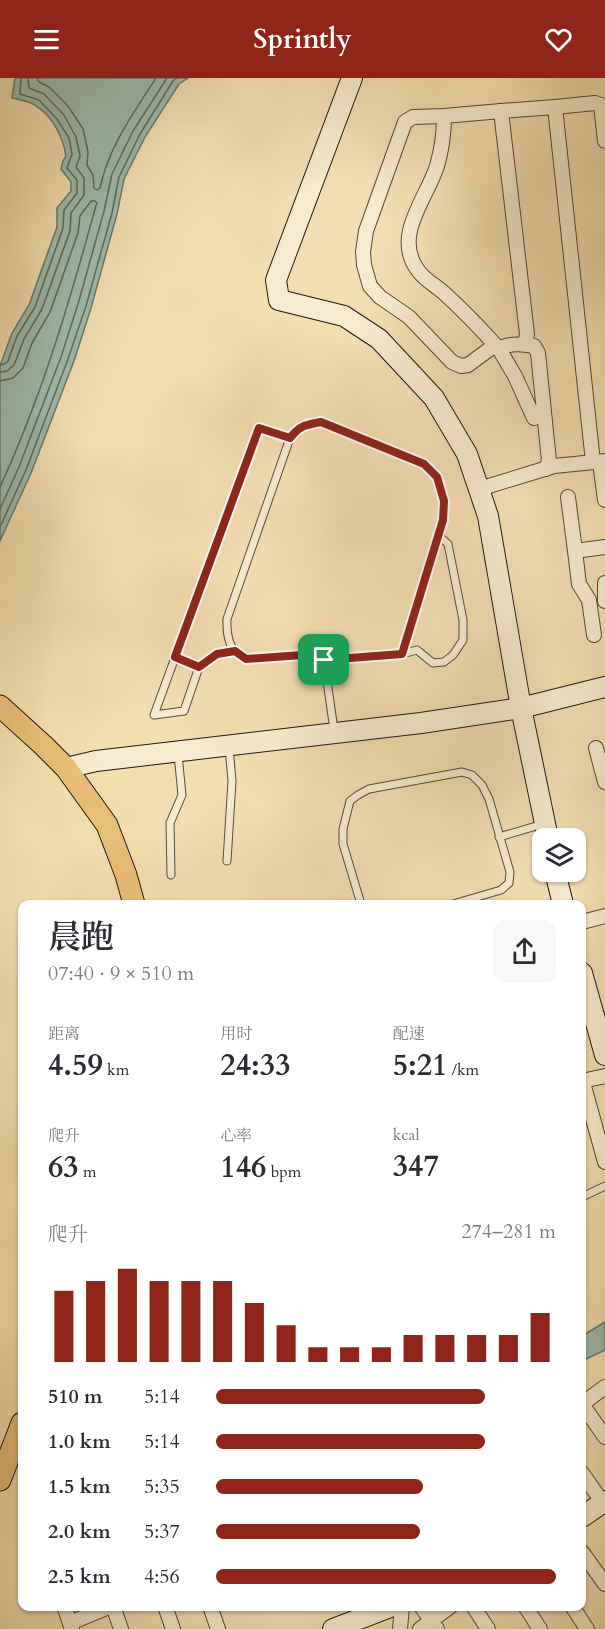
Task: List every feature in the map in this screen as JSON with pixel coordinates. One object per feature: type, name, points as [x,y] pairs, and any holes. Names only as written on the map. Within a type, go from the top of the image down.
[{"type":"main road","points":[[352,78],[276,280],[279,300],[344,316],[379,339],[434,398],[467,454],[488,516],[521,708],[546,828]]},
{"type":"main road","points":[[66,768],[96,760],[421,723],[521,708],[605,687]]},
{"type":"main road","points":[[0,706],[66,768],[107,825],[133,900]]},
{"type":"main road","points":[[558,882],[562,900]]},
{"type":"main road","points":[[586,988],[605,1056]]},
{"type":"main road","points":[[10,1467],[18,1438]]},
{"type":"main road","points":[[586,1514],[604,1503]]},
{"type":"main road","points":[[333,1629],[380,1611]]},
{"type":"street","points":[[546,469],[549,461],[538,353],[534,346],[525,344],[497,347],[468,365],[461,366],[452,362],[409,317],[380,297],[370,286],[364,266],[366,231],[405,122],[413,117],[595,103],[601,105],[605,141]]},
{"type":"street","points":[[555,107],[605,500]]},
{"type":"street","points":[[501,111],[527,334],[525,344]]},
{"type":"street","points":[[444,116],[444,136],[437,168],[409,233],[409,256],[418,272],[472,319],[497,347],[515,376],[534,418]]},
{"type":"street","points":[[479,489],[554,466],[599,462]]},
{"type":"street","points":[[568,497],[579,584],[589,600],[594,635]]},
{"type":"street","points":[[575,551],[605,547]]},
{"type":"street","points":[[605,583],[605,602]]},
{"type":"street","points":[[596,748],[605,782]]},
{"type":"street","points":[[586,921],[605,916]]},
{"type":"street","points":[[586,1079],[605,1076]]},
{"type":"street","points":[[586,1094],[605,1162]]},
{"type":"street","points":[[586,1401],[605,1388]]},
{"type":"street","points":[[586,1410],[605,1437]]},
{"type":"street","points":[[586,1478],[604,1503]]},
{"type":"street","points":[[586,1558],[605,1584]]},
{"type":"street","points":[[66,1611],[71,1626],[102,1611]]},
{"type":"street","points":[[114,1611],[121,1629]]},
{"type":"street","points":[[167,1611],[173,1629]]},
{"type":"street","points":[[212,1611],[218,1629]]},
{"type":"street","points":[[400,1629],[402,1611]]},
{"type":"street","points":[[423,1611],[429,1626],[446,1611]]},
{"type":"street","points":[[476,1611],[488,1629]]},
{"type":"street","points":[[528,1611],[540,1629]]},
{"type":"street","points":[[575,1611],[587,1629]]},
{"type":"lane","points":[[402,654],[438,535],[443,520],[444,501],[437,477],[424,464],[321,422],[306,424],[297,429],[290,438],[227,619],[226,636],[235,651],[246,659],[302,655],[324,660],[402,654],[417,650],[433,663],[444,662],[453,655],[463,640],[463,620],[448,544],[438,535]]},
{"type":"lane","points":[[235,651],[217,654],[199,667],[184,711],[154,715],[259,428],[290,438]]},
{"type":"lane","points":[[175,657],[199,667]]},
{"type":"lane","points":[[324,660],[334,733]]},
{"type":"lane","points":[[227,861],[232,781],[228,746]]},
{"type":"lane","points":[[171,875],[170,823],[182,795],[178,752]]},
{"type":"lane","points":[[360,900],[344,844],[343,829],[351,801],[369,789],[462,772],[472,775],[482,785],[489,799],[510,872],[509,884],[501,890],[467,900]]},
{"type":"lane","points":[[499,837],[532,833]]},
{"type":"lane","points":[[586,1195],[605,1186]]},
{"type":"water","points":[[15,78],[188,78],[179,84],[145,137],[124,179],[117,214],[74,361],[31,473],[0,541],[0,366],[12,333],[29,305],[57,227],[57,208],[71,191],[71,182],[61,169],[66,156],[56,128],[42,110],[34,104],[12,98]]},
{"type":"water","points":[[605,1322],[605,1350],[586,1359],[586,1334]]},
{"type":"route","points":[[321,422],[424,464],[437,477],[444,501],[443,520],[402,654],[324,660],[302,655],[246,659],[235,651],[217,654],[199,667],[175,657],[259,428],[290,438],[297,429],[306,424],[321,422]]}]
